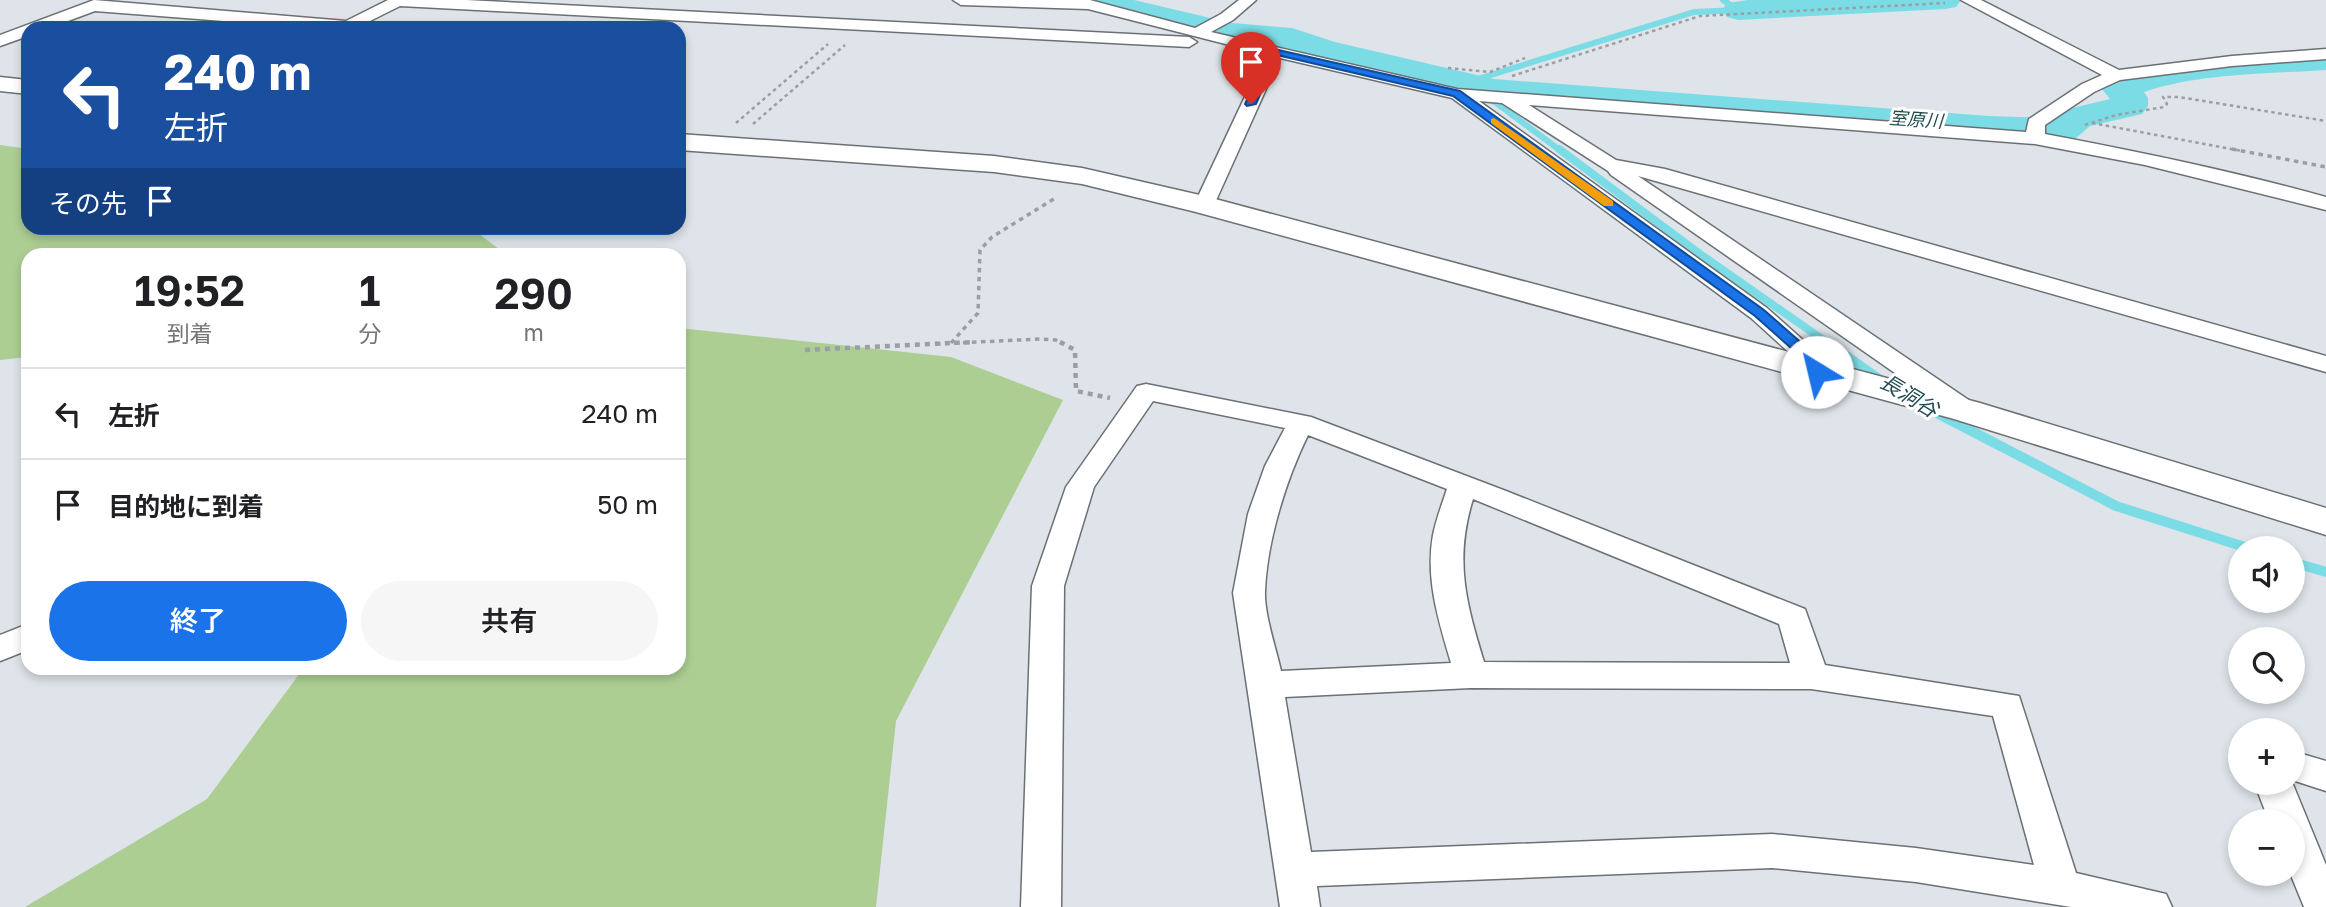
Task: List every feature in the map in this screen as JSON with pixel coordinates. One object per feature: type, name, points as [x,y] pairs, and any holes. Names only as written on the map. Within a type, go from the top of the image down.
[{"type":"street","points":[[961,0],[1088,4],[1208,31],[1274,52],[1464,94],[1506,88],[2035,131],[2326,204]]},
{"type":"street","points":[[358,21],[399,1],[1182,43],[1198,42],[1248,0]]},
{"type":"street","points":[[1971,1],[2005,0]]},
{"type":"street","points":[[1971,1],[2116,75]]},
{"type":"street","points":[[52,21],[99,3],[284,21]]},
{"type":"street","points":[[606,21],[618,13]]},
{"type":"street","points":[[0,41],[21,33]]},
{"type":"street","points":[[1204,205],[1274,52]]},
{"type":"street","points":[[2035,131],[2088,88],[2116,75],[2190,65],[2326,54]]},
{"type":"street","points":[[0,83],[21,86]]},
{"type":"street","points":[[1506,88],[1610,165],[1967,411]]},
{"type":"street","points":[[1464,94],[1759,313],[1817,364],[1817,372]]},
{"type":"street","points":[[686,143],[994,164],[1082,176],[1204,205],[1967,411],[2326,522]]},
{"type":"street","points":[[1610,165],[1657,173],[2326,364]]},
{"type":"street","points":[[1041,907],[1048,586],[1080,487],[1146,392],[1301,423],[1793,617],[1811,676]]},
{"type":"street","points":[[1301,423],[1279,466],[1255,547],[1249,593],[1297,889],[1772,851],[1847,856],[2060,885],[2152,907]]},
{"type":"street","points":[[1463,485],[1448,536],[1446,569],[1451,605],[1471,674]]},
{"type":"street","points":[[0,649],[21,639]]},
{"type":"street","points":[[1266,685],[1471,674],[1811,676],[2007,705],[2060,885]]},
{"type":"street","points":[[2305,769],[2326,776]]},
{"type":"street","points":[[2305,862],[2324,907]]},
{"type":"path","points":[[1506,88],[1700,16],[1971,1]]},
{"type":"path","points":[[720,145],[850,25]]},
{"type":"path","points":[[720,145],[867,26]]},
{"type":"path","points":[[2326,121],[2163,97],[2167,104],[2164,107],[2116,115],[2091,123],[2326,167]]},
{"type":"path","points":[[950,344],[978,313],[980,250],[985,243],[1030,215],[1082,176]]},
{"type":"path","points":[[805,350],[1040,339],[1068,344],[1075,350],[1076,391],[1136,404]]},
{"type":"green space","points":[[0,145],[21,148],[21,235],[480,235],[498,248],[21,248],[21,358],[0,360]]},
{"type":"green space","points":[[686,329],[951,357],[1063,400],[896,721],[876,907],[25,907],[207,799],[299,675],[686,675]]},
{"type":"waterway","name":"室原川","points":[[1094,0],[1232,33],[1292,38],[1324,50],[1494,90],[1989,128],[2062,130],[2077,118],[2129,106],[2130,98],[2119,88],[2166,75],[2248,65],[2326,60]]},
{"type":"waterway","points":[[1561,151],[1468,82],[1694,12],[1738,10],[1723,0]]},
{"type":"waterway","points":[[1738,10],[1945,0]]},
{"type":"waterway","name":"長洞谷","points":[[1559,149],[1700,254],[1829,344]]},
{"type":"waterway","name":"長洞谷","points":[[1826,342],[1882,381]]},
{"type":"waterway","name":"長洞谷","points":[[1931,410],[2116,506],[2228,542]]},
{"type":"waterway","name":"長洞谷","points":[[2305,566],[2326,572]]},
{"type":"slow traffic","points":[[1494,121],[1608,204]]},
{"type":"route","points":[[1251,104],[1274,52],[1457,94],[1759,313],[1817,364],[1817,372]]}]
